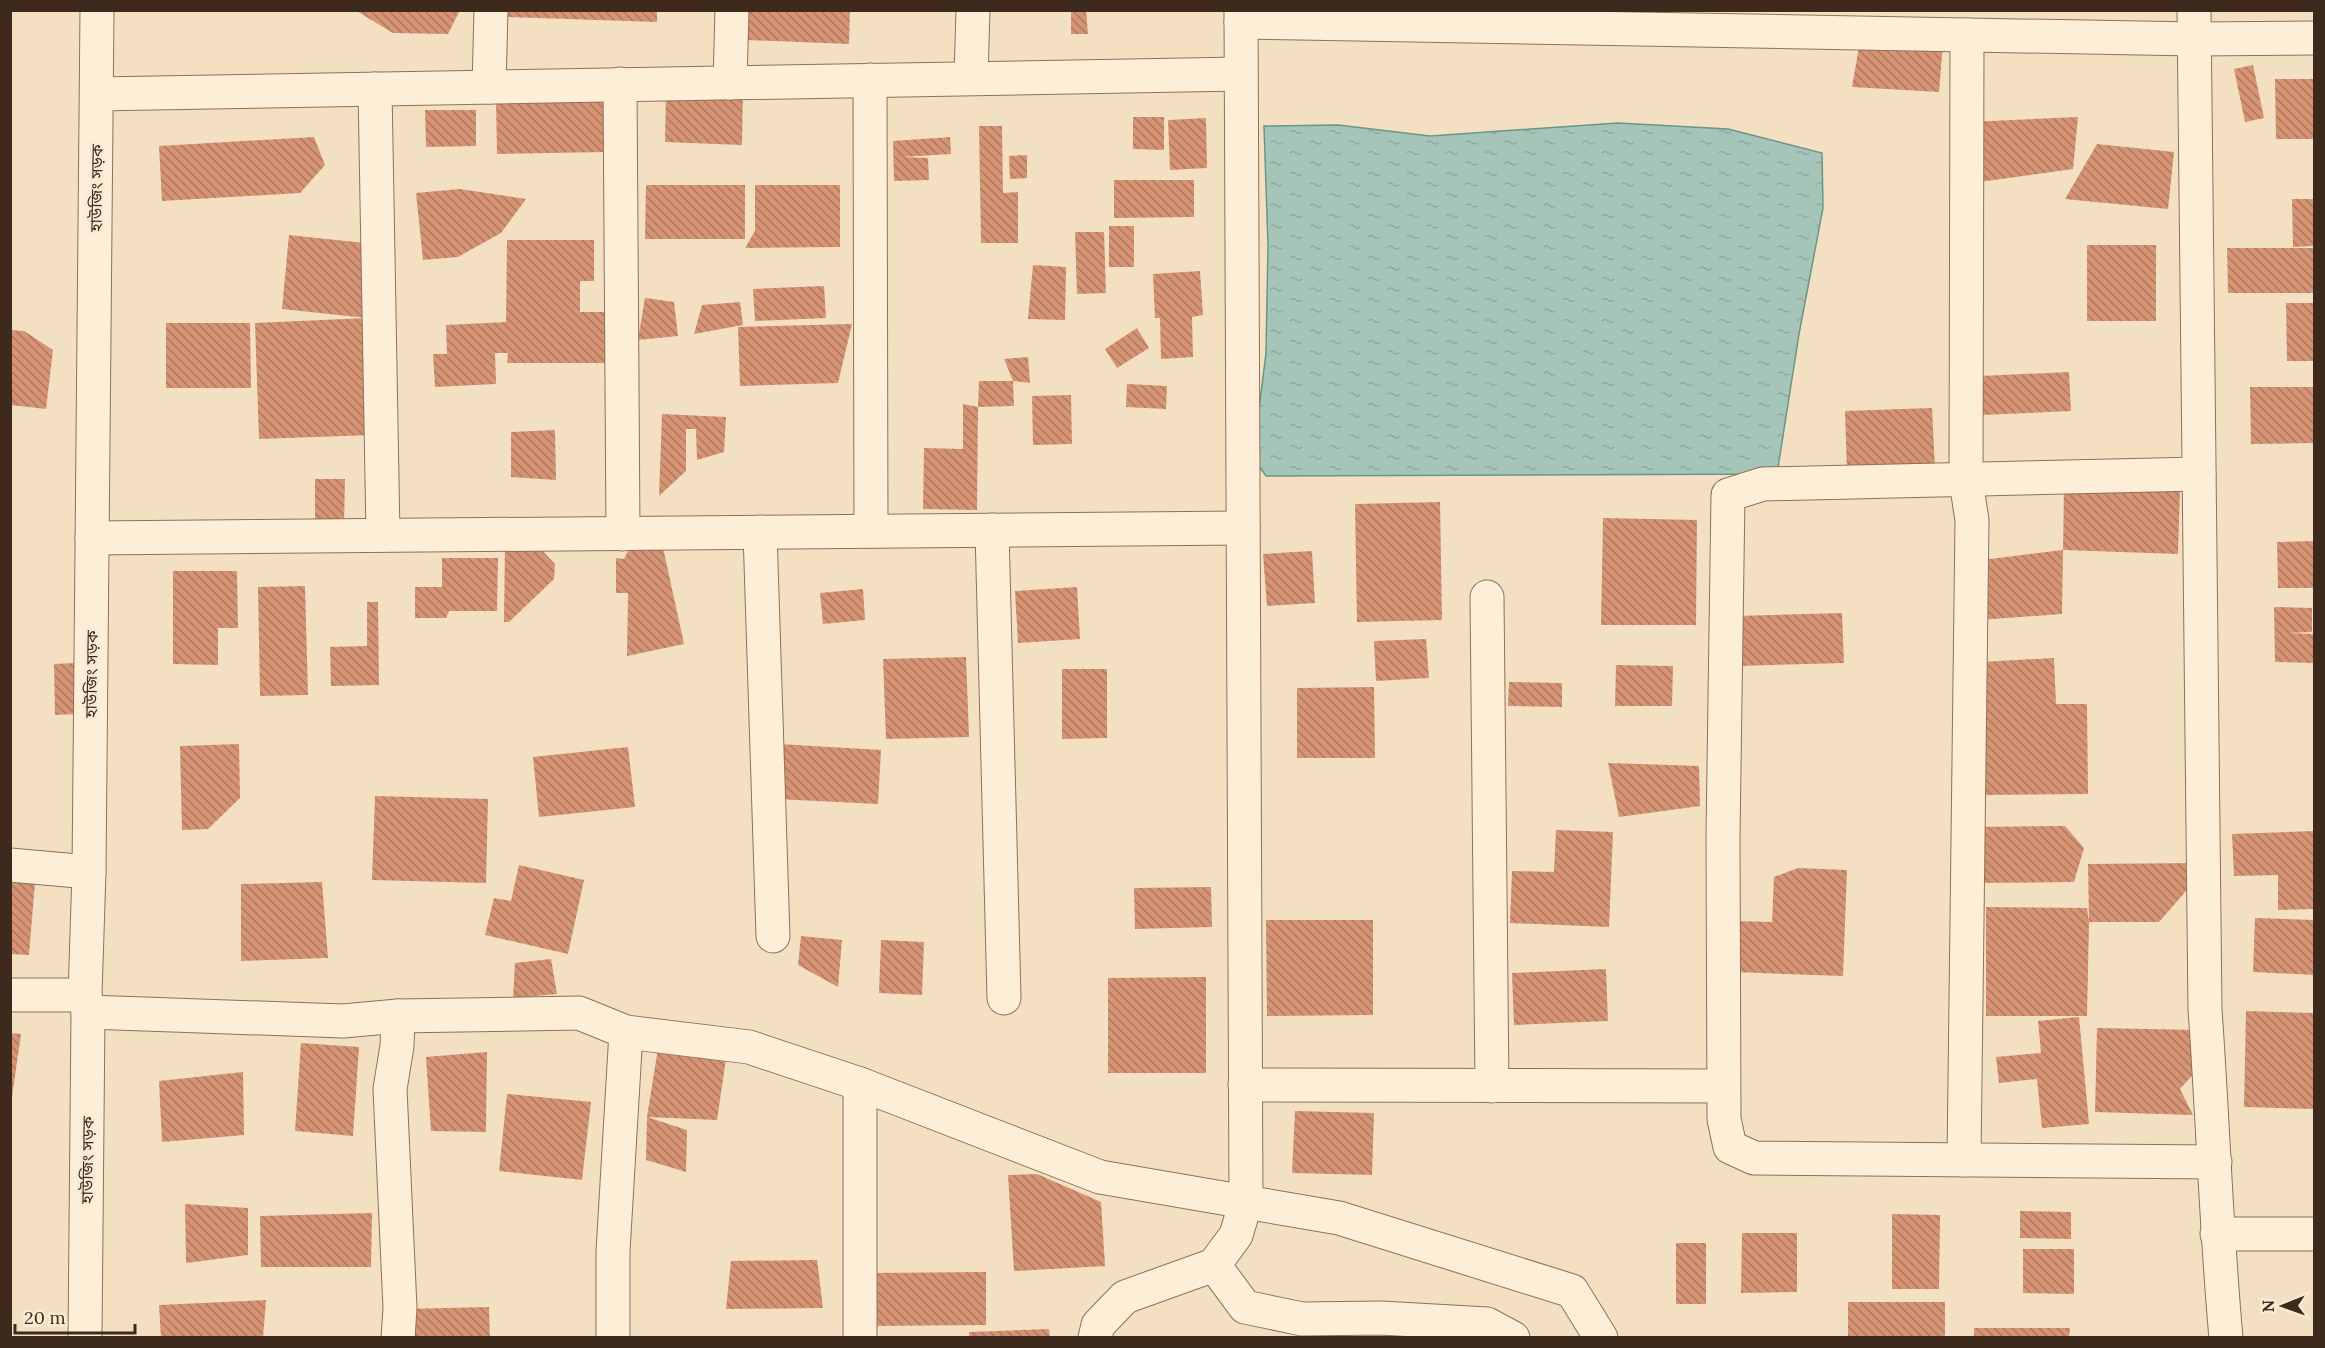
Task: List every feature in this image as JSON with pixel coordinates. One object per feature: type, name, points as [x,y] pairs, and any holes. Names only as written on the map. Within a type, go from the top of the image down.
[{"type":"street","name":"হাউজিং সড়ক","points":[[85,1338],[97,10]]},
{"type":"street","points":[[489,87],[491,10]]},
{"type":"street","points":[[730,82],[732,10]]},
{"type":"street","points":[[971,78],[973,10]]},
{"type":"street","points":[[1095,1338],[1098,1325],[1125,1297],[1214,1264],[1236,1235],[1246,1202],[1241,16],[1469,18],[1967,35],[2194,25],[2314,38]]},
{"type":"street","points":[[2194,25],[2205,1010],[2216,1161],[2217,1234],[2226,1338]]},
{"type":"street","points":[[1964,1160],[1972,520],[1966,481],[1967,35]]},
{"type":"street","points":[[97,94],[1241,74]]},
{"type":"street","points":[[870,80],[871,531]]},
{"type":"street","points":[[620,84],[623,534]]},
{"type":"street","points":[[375,89],[383,535]]},
{"type":"street","points":[[2199,474],[1763,484],[1728,495],[1723,848],[1723,1086],[1724,1119],[1730,1147],[1754,1158],[2216,1161]]},
{"type":"street","points":[[92,538],[1243,528]]},
{"type":"street","points":[[992,530],[1004,998]]},
{"type":"street","points":[[760,532],[773,936]]},
{"type":"street","points":[[1487,597],[1492,1086]]},
{"type":"street","points":[[10,865],[89,872]]},
{"type":"street","points":[[10,994],[87,1003],[343,1021],[399,1016],[579,1013],[626,1032],[749,1047],[860,1084],[1100,1177],[1339,1218],[1572,1291],[1601,1338]]},
{"type":"street","points":[[399,1016],[390,1089],[400,1308],[399,1338]]},
{"type":"street","points":[[613,1338],[613,1251],[626,1032]]},
{"type":"street","points":[[860,1084],[861,1338]]},
{"type":"street","points":[[1245,1085],[1723,1086]]},
{"type":"street","points":[[2217,1234],[2314,1234]]},
{"type":"street","points":[[1214,1264],[1245,1307],[1302,1319],[1381,1318],[1486,1324],[1513,1338]]},
{"type":"water","points":[[1618,123],[1728,129],[1822,153],[1823,208],[1799,334],[1777,474],[1266,476],[1253,458],[1266,353],[1268,246],[1264,126],[1338,125],[1430,136]]},
{"type":"building","points":[[355,10],[460,10],[448,34],[393,33]]},
{"type":"building","points":[[508,10],[657,10],[657,22],[507,17]]},
{"type":"building","points":[[747,10],[850,10],[849,44],[746,40]]},
{"type":"building","points":[[1071,10],[1086,10],[1088,34],[1071,34]]},
{"type":"building","points":[[1860,41],[1943,44],[1939,92],[1852,87]]},
{"type":"building","points":[[2253,65],[2264,118],[2245,122],[2234,69]]},
{"type":"building","points":[[2275,79],[2314,79],[2314,139],[2276,139]]},
{"type":"building","points":[[666,89],[743,92],[742,145],[665,142]]},
{"type":"building","points":[[604,99],[605,152],[497,154],[496,101]]},
{"type":"building","points":[[425,110],[476,110],[476,146],[426,147]]},
{"type":"building","points":[[1133,117],[1164,117],[1164,150],[1133,149]]},
{"type":"building","points":[[2078,117],[2073,169],[1972,183],[1969,122]]},
{"type":"building","points":[[1206,118],[1207,168],[1170,170],[1168,120]]},
{"type":"building","points":[[979,126],[1002,126],[1003,193],[1018,192],[1018,243],[981,243]]},
{"type":"building","points":[[314,137],[325,165],[300,193],[162,201],[159,146]]},
{"type":"building","points":[[950,137],[951,154],[902,157],[928,158],[929,180],[894,181],[893,141]]},
{"type":"building","points":[[2097,144],[2174,152],[2168,209],[2065,199]]},
{"type":"building","points":[[1027,155],[1027,178],[1010,179],[1009,156]]},
{"type":"building","points":[[1114,180],[1194,180],[1194,217],[1114,218]]},
{"type":"building","points":[[646,185],[745,185],[745,239],[645,239]]},
{"type":"building","points":[[755,185],[840,185],[840,247],[745,248],[755,231]]},
{"type":"building","points":[[460,189],[526,199],[501,233],[458,257],[423,260],[416,193]]},
{"type":"building","points":[[2292,199],[2314,199],[2314,246],[2293,247]]},
{"type":"building","points":[[1109,226],[1134,226],[1134,267],[1109,267]]},
{"type":"building","points":[[1075,232],[1104,232],[1106,293],[1077,294]]},
{"type":"building","points":[[289,235],[374,244],[372,435],[259,439],[255,323],[367,318],[282,309]]},
{"type":"building","points":[[507,240],[594,240],[594,281],[580,281],[580,312],[614,312],[614,363],[507,363],[508,353],[495,353],[496,384],[435,387],[433,354],[447,354],[446,325],[506,322]]},
{"type":"building","points":[[2087,245],[2156,245],[2156,321],[2087,321]]},
{"type":"building","points":[[2227,248],[2314,248],[2314,293],[2228,293]]},
{"type":"building","points":[[1033,265],[1066,267],[1065,320],[1028,319]]},
{"type":"building","points":[[1200,271],[1203,315],[1192,317],[1193,357],[1161,359],[1160,318],[1155,318],[1153,274]]},
{"type":"building","points":[[824,286],[826,318],[755,321],[753,289]]},
{"type":"building","points":[[645,298],[674,302],[678,336],[638,340]]},
{"type":"building","points":[[740,302],[743,325],[694,334],[702,305]]},
{"type":"building","points":[[2286,303],[2314,303],[2314,361],[2287,361]]},
{"type":"building","points":[[166,323],[250,323],[251,388],[166,388]]},
{"type":"building","points":[[852,324],[838,383],[740,386],[738,327]]},
{"type":"building","points":[[1137,328],[1149,348],[1117,368],[1105,349]]},
{"type":"building","points":[[10,330],[24,331],[53,350],[46,409],[10,405]]},
{"type":"building","points":[[1028,357],[1030,383],[1013,381],[1004,359]]},
{"type":"building","points":[[2069,372],[2071,411],[1982,415],[1980,376]]},
{"type":"building","points":[[979,381],[1013,381],[1014,406],[978,407]]},
{"type":"building","points":[[1127,384],[1167,386],[1166,409],[1126,407]]},
{"type":"building","points":[[2250,387],[2314,387],[2314,443],[2251,444]]},
{"type":"building","points":[[1071,395],[1072,444],[1033,445],[1032,396]]},
{"type":"building","points":[[963,404],[978,407],[977,510],[923,509],[924,448],[963,449]]},
{"type":"building","points":[[1932,408],[1935,469],[1847,472],[1845,411]]},
{"type":"building","points":[[662,414],[726,417],[724,452],[697,460],[696,429],[686,429],[686,471],[659,496]]},
{"type":"building","points":[[555,430],[556,480],[511,477],[511,432]]},
{"type":"building","points":[[315,479],[345,479],[344,526],[315,526]]},
{"type":"building","points":[[2064,486],[2180,489],[2178,554],[2063,550]]},
{"type":"building","points":[[1440,502],[1442,620],[1357,622],[1355,504]]},
{"type":"building","points":[[1603,518],[1697,520],[1696,625],[1601,625]]},
{"type":"building","points":[[505,541],[533,541],[555,564],[554,579],[509,622],[504,622]]},
{"type":"building","points":[[2314,541],[2314,588],[2278,588],[2277,542]]},
{"type":"building","points":[[662,543],[684,644],[627,656],[628,593],[616,593],[616,558],[624,559],[628,551]]},
{"type":"building","points":[[2063,550],[2062,614],[1979,620],[1974,561]]},
{"type":"building","points":[[1312,551],[1315,603],[1267,606],[1263,554]]},
{"type":"building","points":[[442,558],[498,558],[497,611],[449,611],[446,618],[415,618],[415,587],[442,587]]},
{"type":"building","points":[[173,571],[237,571],[238,628],[218,628],[218,665],[173,664]]},
{"type":"building","points":[[305,586],[308,695],[260,696],[258,587]]},
{"type":"building","points":[[1077,587],[1080,639],[1018,643],[1015,591]]},
{"type":"building","points":[[863,589],[865,620],[823,624],[820,593]]},
{"type":"building","points":[[367,602],[378,602],[379,685],[331,686],[330,647],[367,646]]},
{"type":"building","points":[[2274,607],[2312,608],[2312,632],[2288,633],[2314,634],[2314,663],[2275,662]]},
{"type":"building","points":[[1842,613],[1844,663],[1738,666],[1737,616]]},
{"type":"building","points":[[1426,639],[1429,678],[1376,681],[1374,641]]},
{"type":"building","points":[[966,657],[969,737],[886,739],[883,659]]},
{"type":"building","points":[[2054,658],[2056,704],[2087,704],[2088,794],[1986,795],[1981,662]]},
{"type":"building","points":[[75,663],[76,714],[55,715],[54,664]]},
{"type":"building","points":[[1616,665],[1673,666],[1672,706],[1615,706]]},
{"type":"building","points":[[1062,669],[1107,669],[1107,738],[1062,739]]},
{"type":"building","points":[[1509,682],[1562,683],[1562,707],[1508,706]]},
{"type":"building","points":[[1374,687],[1375,758],[1297,758],[1297,688]]},
{"type":"building","points":[[239,744],[240,798],[208,829],[182,830],[180,746]]},
{"type":"building","points":[[779,744],[881,750],[878,804],[776,799]]},
{"type":"building","points":[[628,747],[635,807],[539,817],[533,757]]},
{"type":"building","points":[[1608,763],[1699,766],[1700,806],[1619,817]]},
{"type":"building","points":[[375,796],[488,799],[486,883],[372,880]]},
{"type":"building","points":[[2065,826],[2084,848],[2074,882],[1973,883],[1972,827]]},
{"type":"building","points":[[1556,830],[1613,832],[1609,927],[1510,923],[1512,871],[1554,872]]},
{"type":"building","points":[[2314,831],[2314,909],[2278,910],[2278,875],[2234,876],[2232,834]]},
{"type":"building","points":[[2193,863],[2193,883],[2159,922],[2089,922],[2088,864]]},
{"type":"building","points":[[519,865],[584,880],[568,954],[485,935],[494,898],[511,901]]},
{"type":"building","points":[[1798,868],[1847,870],[1843,976],[1733,972],[1735,921],[1772,922],[1774,877]]},
{"type":"building","points":[[10,881],[35,883],[29,955],[10,954]]},
{"type":"building","points":[[322,882],[328,958],[241,961],[241,884]]},
{"type":"building","points":[[1211,887],[1212,927],[1135,929],[1134,888]]},
{"type":"building","points":[[1986,907],[2087,908],[2089,922],[2087,1016],[1986,1016]]},
{"type":"building","points":[[2255,918],[2314,920],[2314,975],[2253,972]]},
{"type":"building","points":[[1266,920],[1373,920],[1373,1015],[1267,1016]]},
{"type":"building","points":[[801,936],[842,940],[838,987],[798,965]]},
{"type":"building","points":[[881,940],[924,942],[922,995],[879,993]]},
{"type":"building","points":[[551,959],[557,994],[513,998],[515,963]]},
{"type":"building","points":[[1606,969],[1608,1021],[1514,1025],[1512,973]]},
{"type":"building","points":[[1206,977],[1206,1073],[1108,1073],[1108,978]]},
{"type":"building","points":[[2246,1011],[2314,1013],[2314,1109],[2244,1107]]},
{"type":"building","points":[[2079,1017],[2089,1124],[2042,1128],[2037,1079],[1999,1083],[1996,1057],[2041,1053],[2038,1021]]},
{"type":"building","points":[[2097,1028],[2199,1030],[2198,1069],[2180,1089],[2193,1115],[2095,1112]]},
{"type":"building","points":[[10,1033],[21,1034],[12,1097],[10,1097]]},
{"type":"building","points":[[301,1043],[359,1047],[353,1136],[295,1131]]},
{"type":"building","points":[[658,1048],[726,1059],[717,1120],[647,1117]]},
{"type":"building","points":[[487,1052],[486,1132],[431,1131],[426,1057]]},
{"type":"building","points":[[243,1072],[244,1135],[162,1142],[159,1081]]},
{"type":"building","points":[[507,1094],[591,1102],[582,1180],[499,1171]]},
{"type":"building","points":[[1295,1111],[1374,1113],[1372,1175],[1292,1173]]},
{"type":"building","points":[[647,1117],[687,1130],[686,1172],[646,1160]]},
{"type":"building","points":[[1037,1174],[1101,1202],[1105,1266],[1014,1271],[1008,1175]]},
{"type":"building","points":[[185,1204],[248,1208],[248,1255],[186,1263]]},
{"type":"building","points":[[2020,1211],[2071,1212],[2071,1239],[2020,1238]]},
{"type":"building","points":[[372,1213],[371,1267],[261,1267],[260,1216]]},
{"type":"building","points":[[1892,1214],[1940,1215],[1939,1289],[1892,1289]]},
{"type":"building","points":[[1742,1233],[1797,1233],[1797,1292],[1741,1293]]},
{"type":"building","points":[[1676,1243],[1706,1243],[1706,1304],[1676,1304]]},
{"type":"building","points":[[2023,1249],[2074,1249],[2074,1294],[2023,1293]]},
{"type":"building","points":[[817,1260],[823,1308],[726,1309],[731,1261]]},
{"type":"building","points":[[986,1272],[986,1325],[870,1326],[870,1273]]},
{"type":"building","points":[[266,1300],[263,1338],[161,1338],[159,1305]]},
{"type":"building","points":[[1848,1302],[1945,1302],[1945,1338],[1848,1338]]},
{"type":"building","points":[[489,1307],[490,1338],[404,1338],[404,1309]]},
{"type":"building","points":[[1974,1328],[2070,1328],[2069,1338],[1974,1338]]},
{"type":"building","points":[[1049,1329],[1050,1338],[969,1338],[969,1332]]}]
